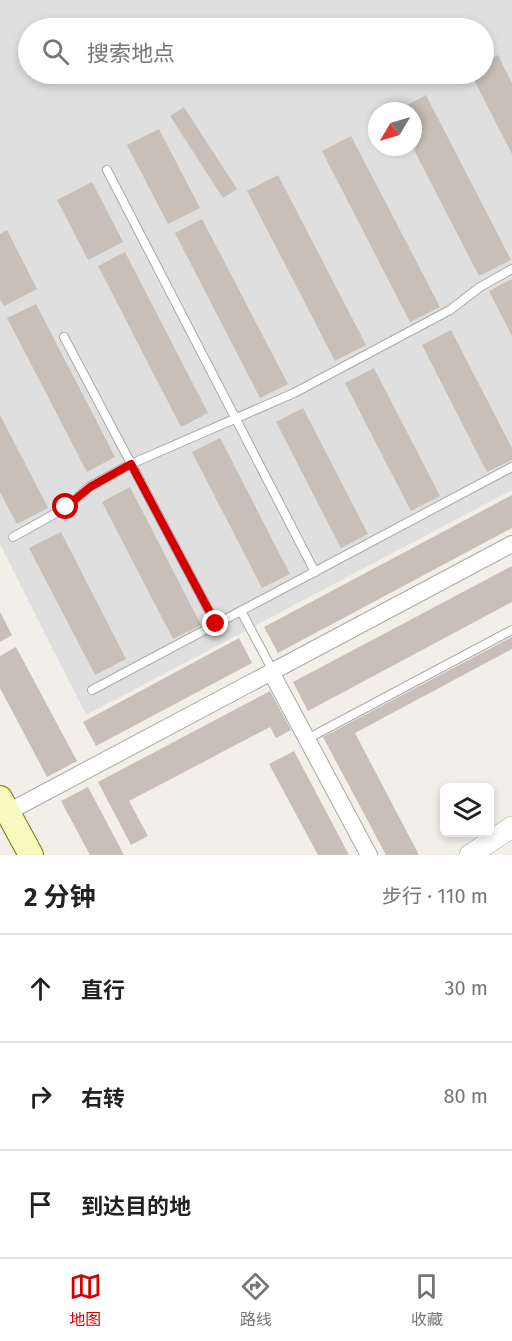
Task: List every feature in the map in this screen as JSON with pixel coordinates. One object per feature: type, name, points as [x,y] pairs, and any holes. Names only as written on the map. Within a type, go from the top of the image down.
[{"type":"main road","points":[[4,805],[31,855]]},
{"type":"street","points":[[4,805],[272,672],[512,544]]},
{"type":"street","points":[[272,672],[369,855]]},
{"type":"street","points":[[470,855],[512,826]]},
{"type":"lane","points":[[107,170],[315,572]]},
{"type":"lane","points":[[13,537],[66,507],[90,487],[131,464],[294,393],[390,343],[450,309],[480,287],[512,270]]},
{"type":"lane","points":[[63,337],[216,624]]},
{"type":"lane","points":[[92,690],[512,467]]},
{"type":"lane","points":[[241,611],[272,672]]},
{"type":"lane","points":[[307,739],[512,630]]},
{"type":"shaded area","points":[[0,0],[512,0],[512,490],[86,715],[0,544]]},
{"type":"building","points":[[498,55],[512,83],[512,154],[476,84],[494,84],[494,57]]},
{"type":"building","points":[[426,95],[511,260],[479,276],[417,156],[422,156],[422,102],[413,102]]},
{"type":"building","points":[[184,107],[237,189],[223,198],[170,116]]},
{"type":"building","points":[[159,129],[200,208],[168,224],[127,145]]},
{"type":"building","points":[[351,136],[440,307],[410,322],[322,151]]},
{"type":"building","points":[[278,175],[366,345],[335,361],[247,191]]},
{"type":"building","points":[[92,182],[123,242],[88,260],[57,200]]},
{"type":"building","points":[[202,219],[288,384],[260,398],[175,233]]},
{"type":"building","points":[[7,230],[37,289],[4,306],[0,299],[0,234]]},
{"type":"building","points":[[125,252],[208,413],[181,427],[98,266]]},
{"type":"building","points":[[512,279],[512,336],[489,291]]},
{"type":"building","points":[[36,304],[115,457],[87,472],[7,318]]},
{"type":"building","points":[[451,330],[512,448],[512,460],[487,472],[422,345]]},
{"type":"building","points":[[374,368],[440,496],[411,511],[345,383]]},
{"type":"building","points":[[303,408],[368,534],[341,548],[276,422]]},
{"type":"building","points":[[0,415],[48,508],[17,524],[0,492]]},
{"type":"building","points":[[220,438],[290,574],[262,588],[192,452]]},
{"type":"building","points":[[130,487],[201,625],[173,639],[102,502]]},
{"type":"building","points":[[512,495],[512,528],[278,653],[264,627]]},
{"type":"building","points":[[61,532],[126,659],[95,675],[29,548]]},
{"type":"building","points":[[512,566],[512,602],[308,711],[293,682]]},
{"type":"building","points":[[0,612],[12,635],[0,642]]},
{"type":"building","points":[[512,637],[512,649],[355,733],[419,855],[386,855],[323,737]]},
{"type":"building","points":[[239,638],[252,663],[96,746],[83,722]]},
{"type":"building","points":[[16,647],[77,761],[47,777],[0,688],[0,656]]},
{"type":"building","points":[[270,691],[291,730],[276,738],[270,727],[129,801],[148,836],[131,845],[98,782]]},
{"type":"building","points":[[294,751],[349,855],[318,855],[269,764]]},
{"type":"building","points":[[88,787],[124,855],[90,855],[61,801]]},
{"type":"route","points":[[66,507],[90,487],[131,464],[216,624]]}]
